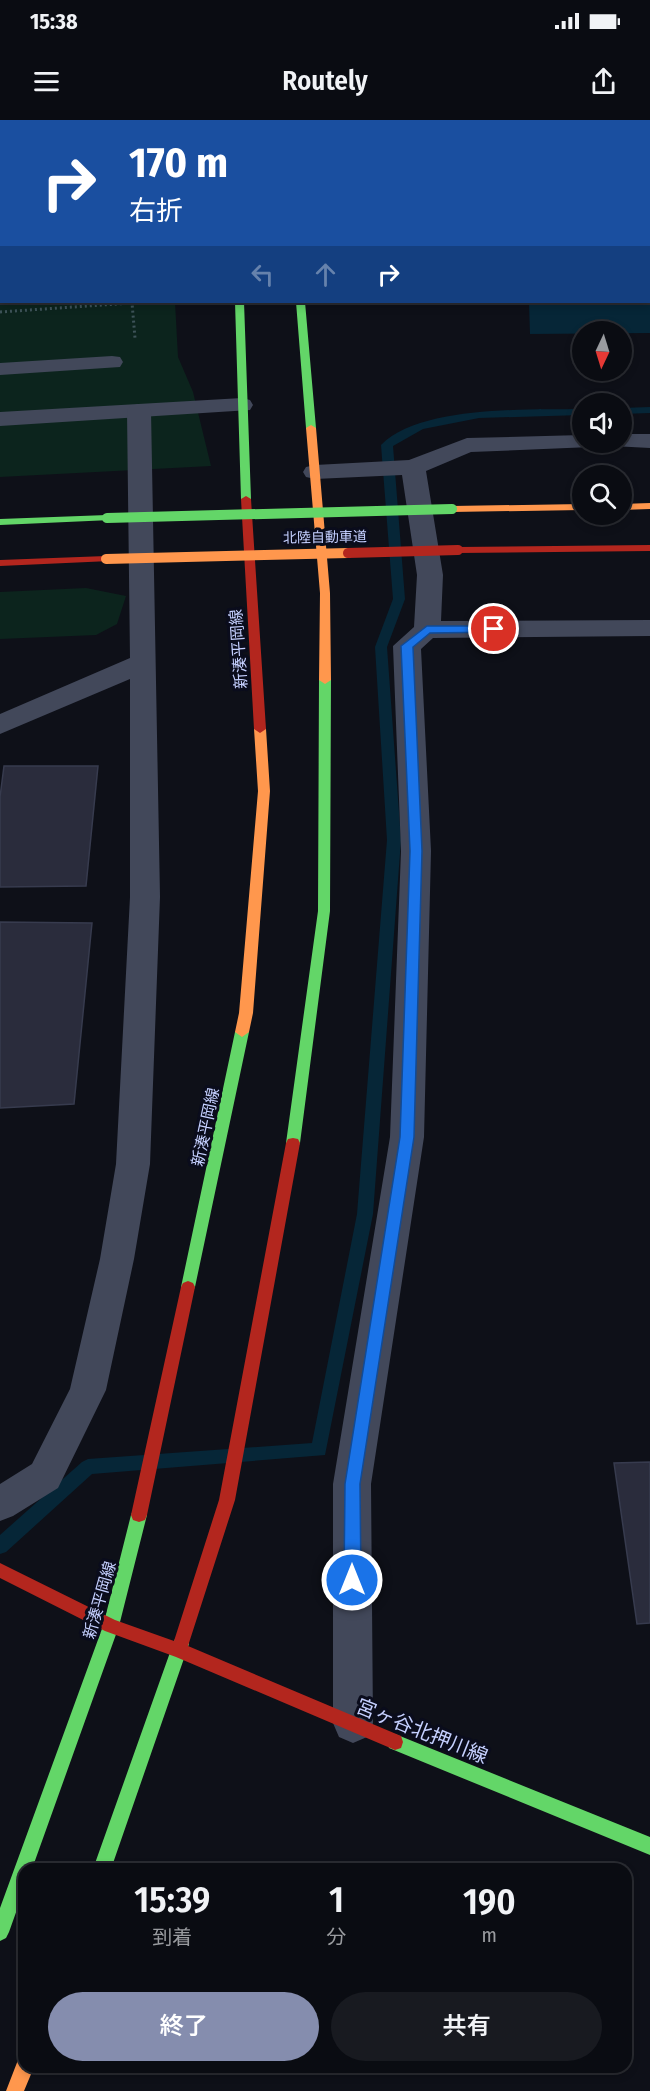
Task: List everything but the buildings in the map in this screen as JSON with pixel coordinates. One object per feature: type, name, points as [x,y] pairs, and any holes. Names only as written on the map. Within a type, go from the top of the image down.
[{"type":"main road","name":"新湊平岡線","points":[[25,1863],[111,1626],[149,1474],[246,1013],[264,791],[242,405],[239,303]]},
{"type":"main road","points":[[104,1863],[179,1650],[227,1500],[289,1174],[324,911],[325,593],[300,303]]},
{"type":"main road","points":[[632,507],[650,506]]},
{"type":"main road","name":"北陸自動車道","points":[[0,522],[572,507]]},
{"type":"main road","name":"北陸自動車道","points":[[0,563],[458,550],[650,548]]},
{"type":"main road","name":"宮ヶ谷北押川線","points":[[0,1570],[111,1626],[179,1650],[650,1846]]},
{"type":"main road","name":"新湊平岡線","points":[[0,1932],[18,1882]]},
{"type":"main road","points":[[15,2091],[22,2073]]},
{"type":"street","points":[[0,1503],[45,1476],[88,1390],[117,1259],[133,1164],[145,897],[144,663],[139,411]]},
{"type":"street","points":[[632,441],[650,441]]},
{"type":"street","points":[[315,472],[413,467],[467,445],[572,442]]},
{"type":"street","points":[[413,467],[430,575],[427,630]]},
{"type":"street","points":[[353,1724],[352,1484],[407,1137],[416,851],[407,646],[427,630],[650,628]]},
{"type":"street","points":[[0,725],[144,663]]},
{"type":"lane","points":[[0,369],[112,362]]},
{"type":"lane","points":[[0,419],[242,405]]},
{"type":"path","points":[[0,312],[119,303]]},
{"type":"path","points":[[132,303],[135,338]]},
{"type":"green space","points":[[0,303],[175,303],[178,357],[193,392],[211,466],[0,477]]},
{"type":"green space","points":[[86,588],[126,596],[117,624],[96,635],[0,639],[0,592]]},
{"type":"water","points":[[529,303],[650,303],[650,333],[632,333],[632,321],[572,321],[572,334],[530,334]]},
{"type":"waterway","points":[[632,411],[650,410]]},
{"type":"waterway","points":[[0,1546],[88,1467],[319,1450],[365,1214],[394,840],[381,647],[399,599],[387,445],[420,426],[479,415],[572,412]]},
{"type":"traffic: fast","points":[[239,303],[246,499]]},
{"type":"traffic: fast","points":[[300,303],[311,428]]},
{"type":"traffic: fast","points":[[107,518],[452,509]]},
{"type":"traffic: fast","points":[[0,522],[107,518]]},
{"type":"traffic: fast","points":[[293,1143],[324,911],[325,680]]},
{"type":"traffic: fast","points":[[188,1287],[242,1032]]},
{"type":"traffic: fast","points":[[25,1863],[111,1626],[139,1515]]},
{"type":"traffic: fast","points":[[104,1863],[181,1644]]},
{"type":"traffic: fast","points":[[395,1742],[650,1846]]},
{"type":"traffic: fast","points":[[0,1932],[18,1882]]},
{"type":"traffic: slow","points":[[311,428],[325,593],[325,680]]},
{"type":"traffic: slow","points":[[632,507],[650,506]]},
{"type":"traffic: slow","points":[[452,509],[572,507]]},
{"type":"traffic: slow","points":[[106,559],[348,553]]},
{"type":"traffic: slow","points":[[242,1032],[246,1013],[264,791],[260,729]]},
{"type":"traffic: slow","points":[[15,2091],[22,2073]]},
{"type":"traffic: jam","points":[[246,499],[260,729]]},
{"type":"traffic: jam","points":[[458,550],[650,548]]},
{"type":"traffic: jam","points":[[348,553],[458,550]]},
{"type":"traffic: jam","points":[[0,563],[106,559]]},
{"type":"traffic: jam","points":[[181,1644],[227,1500],[293,1143]]},
{"type":"traffic: jam","points":[[139,1515],[188,1287]]},
{"type":"traffic: jam","points":[[0,1570],[111,1626],[179,1650],[395,1742]]},
{"type":"route","points":[[352,1580],[352,1484],[407,1137],[416,851],[407,646],[427,630],[494,629]]}]
